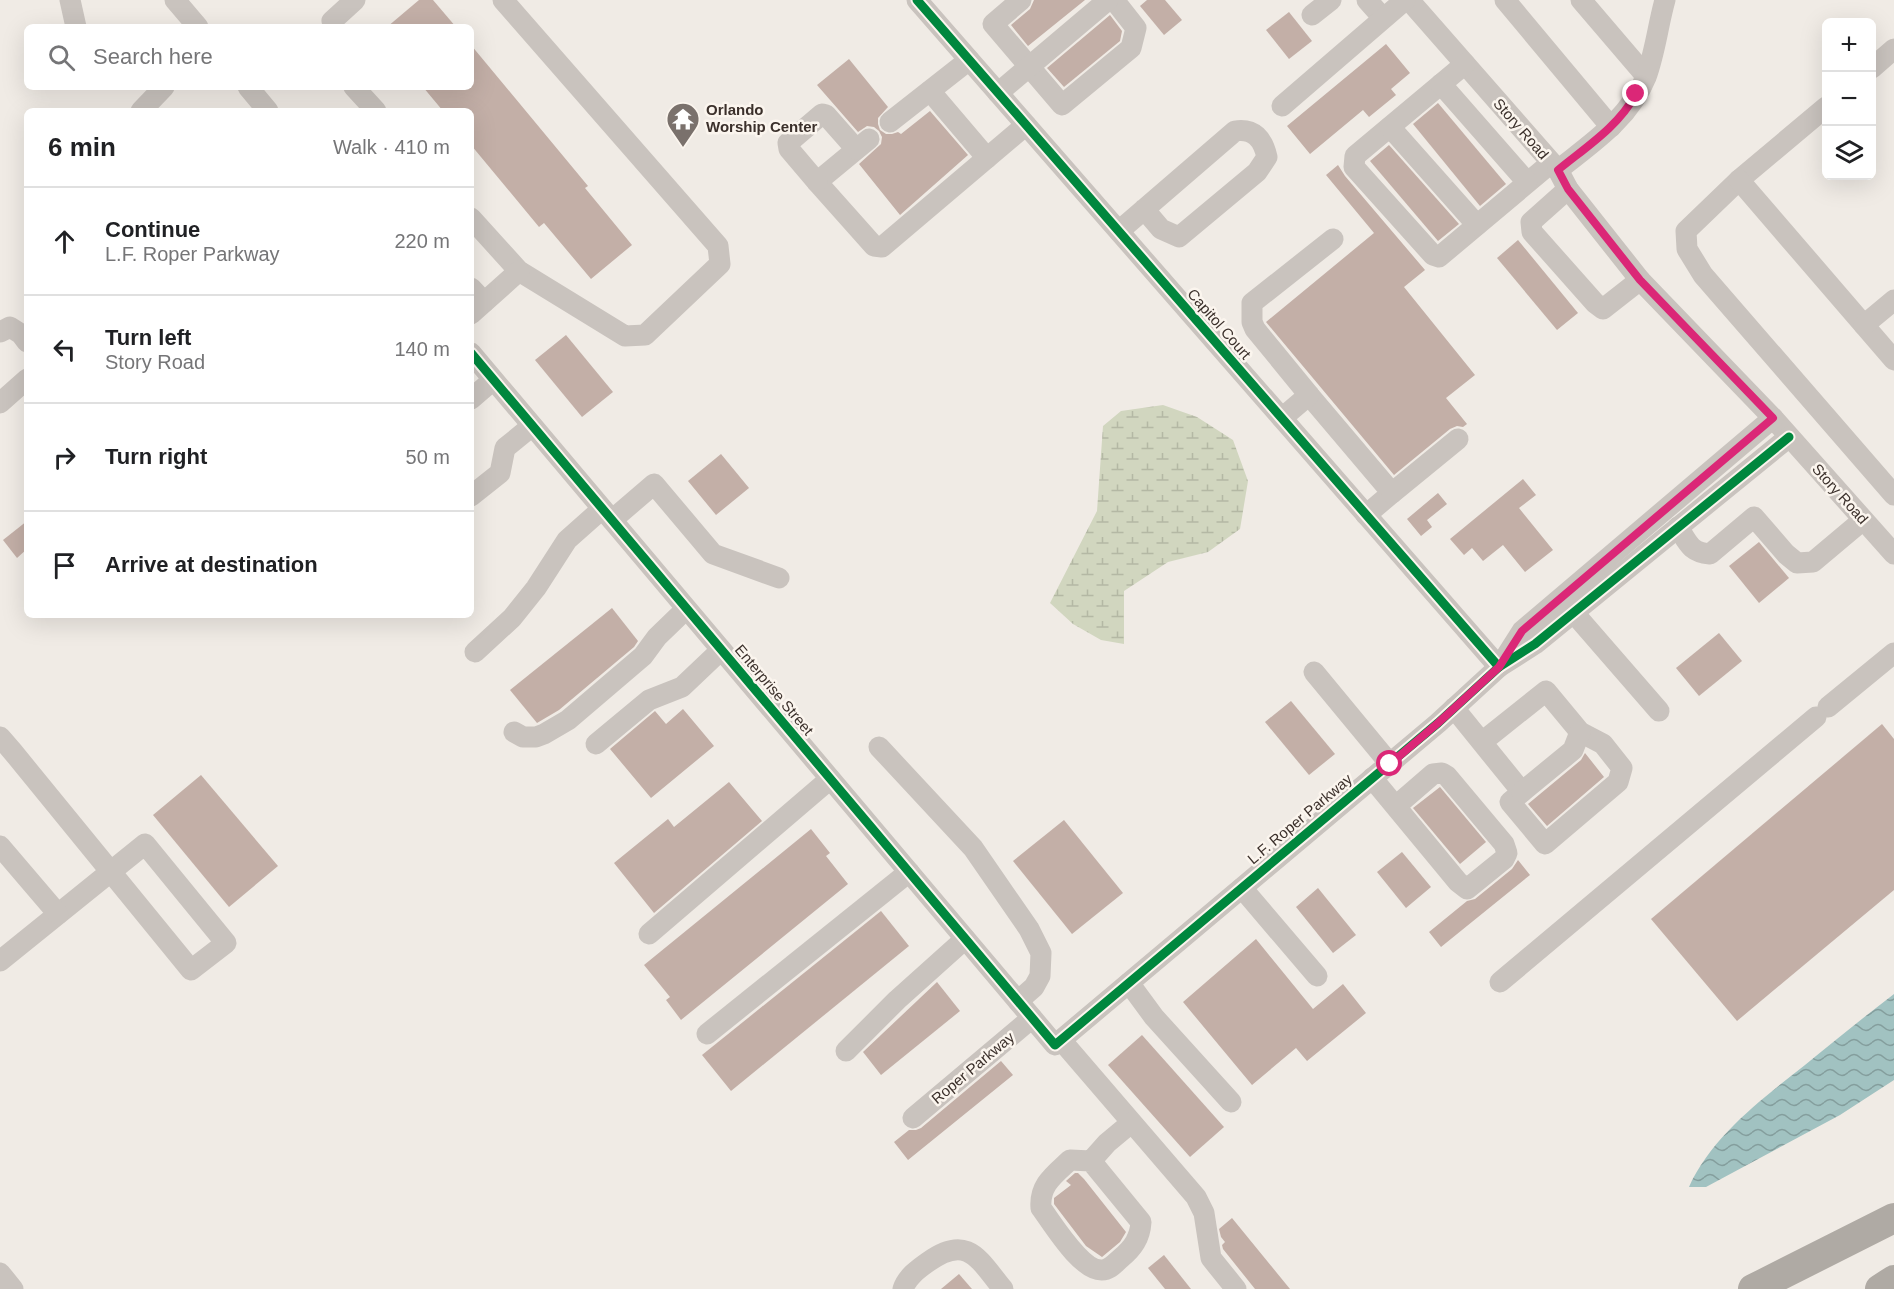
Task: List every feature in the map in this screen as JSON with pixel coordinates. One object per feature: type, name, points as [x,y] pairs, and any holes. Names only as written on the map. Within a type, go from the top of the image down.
[{"type":"highway","points":[[1797,1265],[1894,1196]]},
{"type":"highway","points":[[1753,1289],[1894,1218]]},
{"type":"highway","points":[[1880,1289],[1894,1281]]},
{"type":"street","points":[[70,0],[75,24]]},
{"type":"street","points":[[175,0],[195,24]]},
{"type":"street","points":[[332,24],[332,21],[355,0]]},
{"type":"street","points":[[474,221],[519,271],[625,336],[645,334],[720,264],[718,246],[503,0]]},
{"type":"street","name":"Capitol Court","points":[[917,0],[1499,667]]},
{"type":"street","points":[[1021,0],[993,24],[1062,105],[1131,48],[1136,28],[1114,0]]},
{"type":"street","points":[[998,93],[1108,0]]},
{"type":"street","points":[[1312,15],[1330,0]]},
{"type":"street","points":[[1367,0],[1383,18]]},
{"type":"street","points":[[1282,106],[1407,0]]},
{"type":"street","name":"Story Road","points":[[1407,0],[1554,166],[1568,189],[1640,280],[1773,418],[1894,554]]},
{"type":"street","points":[[1505,0],[1611,127]]},
{"type":"street","points":[[1581,0],[1646,76]]},
{"type":"street","points":[[1465,64],[1355,156],[1354,166],[1433,255],[1439,257],[1527,182],[1611,127],[1627,111],[1646,76],[1665,0]]},
{"type":"street","points":[[890,122],[969,60]]},
{"type":"street","points":[[1441,84],[1527,182]]},
{"type":"street","points":[[144,108],[161,90]]},
{"type":"street","points":[[250,90],[266,108]]},
{"type":"street","points":[[357,90],[373,108]]},
{"type":"street","points":[[922,97],[987,158]]},
{"type":"street","points":[[1822,110],[1740,180],[1686,231],[1687,249],[1703,275],[1894,495]]},
{"type":"street","points":[[817,182],[856,149],[826,115],[822,114],[788,143],[789,149],[817,182],[874,246],[882,247],[1026,125]]},
{"type":"street","points":[[1390,127],[1477,225]]},
{"type":"street","points":[[1119,231],[1144,209],[1235,131],[1245,129],[1255,134],[1266,150],[1267,157],[1257,172],[1179,237],[1161,229],[1144,209]]},
{"type":"street","points":[[1740,180],[1894,360]]},
{"type":"street","points":[[1568,189],[1531,222],[1532,232],[1595,303],[1603,309],[1640,280]]},
{"type":"street","points":[[1333,239],[1252,303],[1252,322],[1255,329],[1309,395],[1392,493]]},
{"type":"street","points":[[475,301],[519,271]]},
{"type":"street","points":[[1864,325],[1894,300]]},
{"type":"street","points":[[0,332],[10,327],[21,333],[24,338]]},
{"type":"street","points":[[474,387],[479,367]]},
{"type":"street","name":"Enterprise Street","points":[[479,367],[532,426],[1017,1001],[1058,1043],[1196,1197],[1204,1213],[1211,1258],[1236,1289]]},
{"type":"street","points":[[0,403],[24,382]]},
{"type":"street","points":[[1282,418],[1309,395]]},
{"type":"street","name":"L.F. Roper Parkway","points":[[1499,667],[1522,631],[1773,418]]},
{"type":"street","points":[[474,494],[500,472],[506,448],[532,426]]},
{"type":"street","name":"L.F. Roper Parkway","points":[[1058,1043],[1390,764],[1499,667],[1535,644],[1789,436]]},
{"type":"street","points":[[1366,515],[1458,439]]},
{"type":"street","points":[[475,652],[513,618],[536,588],[567,540],[654,484],[713,554],[779,578]]},
{"type":"street","points":[[1678,527],[1697,553],[1710,554],[1754,517],[1797,563],[1813,562],[1863,520]]},
{"type":"street","points":[[514,732],[523,737],[536,737],[568,720],[643,656],[657,637],[686,609]]},
{"type":"street","points":[[1573,612],[1659,711]]},
{"type":"street","points":[[596,744],[649,700],[682,687],[721,650]]},
{"type":"street","points":[[1500,982],[1894,653]]},
{"type":"street","points":[[1314,672],[1390,764]]},
{"type":"street","points":[[1482,742],[1546,692],[1580,732],[1603,744],[1622,768],[1618,782],[1545,844],[1510,802],[1573,750],[1580,732]]},
{"type":"street","points":[[1454,708],[1522,792]]},
{"type":"street","points":[[0,737],[110,871],[191,970],[226,943],[145,844],[110,871],[0,961]]},
{"type":"street","points":[[879,747],[973,849],[1029,929],[1041,953],[1040,976],[1034,987],[1017,1001]]},
{"type":"street","points":[[1372,778],[1458,882],[1467,889],[1504,859],[1507,852],[1504,844],[1448,776],[1442,773],[1433,774],[1396,806]]},
{"type":"street","points":[[649,933],[830,779]]},
{"type":"street","points":[[0,846],[57,914]]},
{"type":"street","points":[[707,1034],[909,872]]},
{"type":"street","points":[[1242,888],[1317,976]]},
{"type":"street","points":[[846,1051],[897,1000],[965,939]]},
{"type":"street","points":[[1129,983],[1154,1017],[1231,1102]]},
{"type":"street","name":"Roper Parkway","points":[[913,1118],[1032,1018]]},
{"type":"street","points":[[1091,1161],[1107,1143],[1131,1123]]},
{"type":"street","points":[[1070,1160],[1091,1161],[1141,1222],[1137,1241],[1127,1253],[1109,1269],[1100,1271],[1082,1262],[1041,1208],[1040,1198],[1044,1185],[1070,1160]]},
{"type":"street","points":[[903,1289],[909,1278],[936,1256],[946,1251],[963,1249],[975,1256],[1003,1289]]},
{"type":"street","points":[[0,1273],[13,1289]]},
{"type":"green space","points":[[1163,405],[1197,417],[1233,440],[1248,481],[1240,529],[1208,552],[1168,562],[1124,591],[1124,644],[1101,640],[1073,624],[1050,603],[1097,511],[1103,426],[1121,411]]},
{"type":"water","points":[[1894,994],[1894,1080],[1840,1115],[1706,1187],[1689,1187],[1711,1151],[1724,1135],[1772,1091]]},
{"type":"building","points":[[419,0],[433,0],[453,24],[391,24]]},
{"type":"building","points":[[1034,0],[1085,0],[1028,46],[1011,25],[1030,9]]},
{"type":"building","points":[[1147,0],[1165,0],[1182,20],[1164,35],[1140,6]]},
{"type":"building","points":[[1289,12],[1312,41],[1289,59],[1266,30]]},
{"type":"building","points":[[1110,15],[1122,31],[1120,41],[1064,87],[1047,68]]},
{"type":"building","points":[[1386,44],[1410,73],[1391,89],[1396,95],[1369,117],[1363,110],[1310,154],[1287,126]]},
{"type":"building","points":[[474,49],[588,186],[585,188],[632,245],[591,279],[544,223],[539,227],[474,149],[474,108],[440,108],[426,90],[474,90]]},
{"type":"building","points":[[849,59],[888,107],[878,118],[880,130],[886,134],[898,132],[901,134],[930,111],[968,155],[900,215],[859,164],[881,144],[882,137],[879,131],[867,126],[858,132],[817,85]]},
{"type":"building","points":[[1438,103],[1506,184],[1480,206],[1413,124]]},
{"type":"building","points":[[1389,145],[1459,224],[1438,241],[1370,161]]},
{"type":"building","points":[[1338,165],[1425,270],[1404,287],[1475,375],[1446,398],[1467,424],[1450,429],[1394,475],[1266,322],[1374,233],[1326,175]]},
{"type":"building","points":[[1518,240],[1578,313],[1557,330],[1497,258]]},
{"type":"building","points":[[566,335],[613,392],[582,417],[535,360]]},
{"type":"building","points":[[721,454],[749,488],[716,515],[688,481]]},
{"type":"building","points":[[1523,479],[1536,495],[1519,508],[1553,550],[1525,572],[1503,545],[1483,561],[1472,548],[1464,555],[1450,539]]},
{"type":"building","points":[[1438,493],[1447,504],[1427,520],[1432,527],[1421,536],[1407,519]]},
{"type":"building","points":[[24,523],[24,552],[17,558],[3,540]]},
{"type":"building","points":[[1759,542],[1789,578],[1759,603],[1729,566]]},
{"type":"building","points":[[612,608],[638,641],[634,647],[559,710],[537,723],[510,690]]},
{"type":"building","points":[[1719,633],[1742,661],[1699,696],[1676,668]]},
{"type":"building","points":[[1291,701],[1335,754],[1309,775],[1265,722]]},
{"type":"building","points":[[683,709],[714,746],[651,798],[610,749],[655,711],[666,724]]},
{"type":"building","points":[[1882,724],[1894,739],[1894,890],[1737,1021],[1651,919]]},
{"type":"building","points":[[1585,753],[1604,777],[1547,826],[1528,804],[1581,760]]},
{"type":"building","points":[[201,775],[278,866],[229,907],[153,815]]},
{"type":"building","points":[[729,782],[762,821],[654,913],[614,863],[668,819],[674,827]]},
{"type":"building","points":[[1440,787],[1486,842],[1460,864],[1413,808]]},
{"type":"building","points":[[1064,820],[1123,893],[1072,934],[1013,861]]},
{"type":"building","points":[[811,829],[830,853],[826,856],[848,884],[681,1020],[666,1000],[670,997],[644,965]]},
{"type":"building","points":[[1402,852],[1431,887],[1406,908],[1377,872]]},
{"type":"building","points":[[1518,860],[1530,875],[1441,947],[1429,932],[1467,901],[1475,899],[1512,869]]},
{"type":"building","points":[[1318,888],[1356,935],[1333,953],[1296,907]]},
{"type":"building","points":[[881,911],[909,946],[731,1091],[702,1055]]},
{"type":"building","points":[[1256,939],[1313,1009],[1343,984],[1366,1013],[1307,1061],[1296,1048],[1252,1085],[1183,1002]]},
{"type":"building","points":[[937,982],[960,1011],[881,1075],[863,1052]]},
{"type":"building","points":[[1142,1035],[1224,1127],[1190,1157],[1108,1065]]},
{"type":"building","points":[[1001,1061],[1013,1075],[908,1160],[894,1142],[909,1130],[921,1128]]},
{"type":"building","points":[[1075,1173],[1084,1179],[1126,1232],[1120,1242],[1102,1257],[1086,1246],[1054,1204],[1054,1198],[1071,1185],[1066,1181]]},
{"type":"building","points":[[1232,1218],[1290,1289],[1255,1289],[1223,1249],[1222,1245],[1225,1242],[1219,1229]]},
{"type":"building","points":[[1164,1255],[1191,1289],[1165,1289],[1148,1268]]},
{"type":"building","points":[[959,1274],[972,1289],[941,1289]]},
{"type":"cycle path","points":[[917,0],[1499,667]]},
{"type":"cycle path","points":[[474,357],[1055,1045],[1438,723],[1499,667],[1535,644],[1789,437]]},
{"type":"place","name":"Orlando Worship Center","points":[[683,148]]},
{"type":"route","points":[[1390,764],[1499,667],[1522,631],[1773,418],[1640,280],[1568,189],[1558,170],[1614,125],[1627,111],[1636,94]]}]
